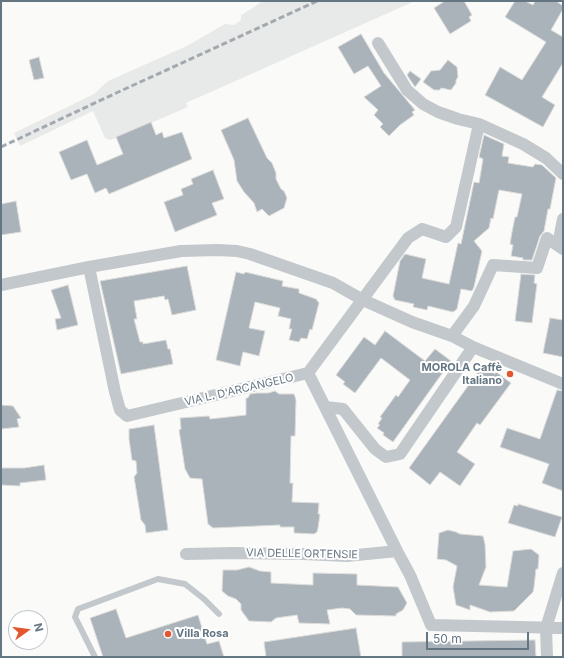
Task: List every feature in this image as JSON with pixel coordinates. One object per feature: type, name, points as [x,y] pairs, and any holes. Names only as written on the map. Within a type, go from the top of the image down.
[{"type":"street","points":[[378,44],[407,90],[423,104],[445,115],[479,124],[523,144],[546,158],[563,174]]},
{"type":"street","points":[[308,373],[408,238],[422,229],[446,237],[456,227],[479,124]]},
{"type":"street","points":[[452,336],[474,306],[493,265],[537,268],[547,238],[560,247],[563,219]]},
{"type":"street","points":[[1,285],[89,267],[181,251],[237,251],[250,254],[332,283],[363,300],[412,322],[452,336],[473,347],[563,384]]},
{"type":"street","name":"VIA L. D'ARCANGELO","points":[[89,267],[120,410],[127,416],[308,373],[326,406],[396,551]]},
{"type":"street","points":[[326,406],[343,409],[375,449],[386,457],[400,454],[473,347]]},
{"type":"street","points":[[396,551],[410,575],[430,625],[563,628]]},
{"type":"street","name":"VIA DELLE ORTENSIE","points":[[186,554],[233,553],[347,556],[396,551]]},
{"type":"street","points":[[547,657],[546,628],[563,573]]},
{"type":"lane","points":[[95,657],[75,617],[78,609],[158,579],[185,584],[204,599],[219,614]]},
{"type":"shaded area","points":[[263,1],[415,1],[186,103],[188,107],[111,140],[105,138],[93,111],[20,146],[14,133],[94,94],[108,81],[187,46],[225,24],[234,25],[241,20],[241,15]]},
{"type":"building","points":[[445,1],[464,1],[472,15],[469,17],[471,21],[450,34],[434,8]]},
{"type":"building","points":[[515,1],[525,1],[533,5],[535,1],[556,1],[563,6],[563,9],[551,30],[563,37],[563,63],[542,97],[555,105],[543,127],[485,95],[500,67],[522,80],[546,42],[505,17]]},
{"type":"building","points":[[361,34],[384,73],[415,110],[412,112],[414,115],[400,125],[389,136],[380,127],[383,124],[374,115],[378,110],[364,97],[381,86],[368,66],[354,74],[338,47]]},
{"type":"building","points":[[39,57],[44,78],[34,80],[29,60]]},
{"type":"building","points":[[448,60],[457,67],[458,77],[451,90],[441,88],[440,90],[434,90],[423,82],[431,71],[440,70]]},
{"type":"building","points":[[410,71],[421,79],[415,87],[407,75]]},
{"type":"building","points":[[248,118],[267,158],[272,163],[276,173],[276,179],[287,198],[284,208],[269,216],[262,209],[257,212],[254,203],[237,181],[234,160],[221,130]]},
{"type":"building","points":[[151,122],[156,135],[162,132],[164,138],[182,132],[192,159],[109,194],[106,188],[95,193],[87,174],[71,180],[59,152],[87,140],[97,165],[123,154],[116,137]]},
{"type":"building","points":[[484,135],[504,144],[502,156],[509,157],[508,163],[533,167],[535,164],[542,165],[556,178],[544,231],[540,236],[532,260],[523,260],[523,258],[511,256],[513,245],[510,244],[512,232],[522,194],[499,190],[493,219],[491,218],[489,228],[474,241],[482,251],[474,287],[472,291],[461,289],[457,309],[453,312],[428,306],[427,310],[413,307],[414,304],[395,300],[393,296],[400,261],[405,254],[426,259],[422,278],[449,284],[458,243],[461,244],[474,182],[479,183],[483,159],[479,157]]},
{"type":"building","points":[[213,170],[224,199],[212,203],[217,215],[175,232],[164,202],[183,195],[181,189],[193,184],[191,179]]},
{"type":"building","points":[[16,201],[21,232],[1,235],[1,204]]},
{"type":"building","points":[[187,266],[196,310],[172,315],[168,299],[165,300],[164,296],[134,301],[137,319],[134,319],[140,342],[143,342],[143,344],[166,340],[168,349],[170,349],[173,364],[121,374],[100,281]]},
{"type":"building","points":[[236,272],[244,274],[245,272],[283,281],[282,286],[299,289],[299,293],[316,299],[319,303],[312,330],[310,329],[307,339],[301,338],[299,342],[289,340],[292,329],[289,329],[291,319],[278,316],[280,308],[255,302],[249,328],[265,331],[259,356],[243,352],[240,366],[216,360]]},
{"type":"building","points":[[521,274],[535,275],[534,283],[537,284],[532,323],[515,321]]},
{"type":"building","points":[[68,285],[78,325],[57,330],[55,319],[61,318],[51,290]]},
{"type":"building","points":[[550,318],[563,320],[563,357],[543,353]]},
{"type":"building","points":[[385,331],[425,361],[435,349],[451,361],[393,442],[383,435],[384,433],[377,428],[380,425],[378,424],[382,418],[380,417],[396,395],[398,397],[410,380],[381,358],[355,393],[343,384],[345,382],[336,375],[364,337],[375,345]]},
{"type":"building","points":[[483,365],[511,383],[480,425],[477,423],[457,452],[475,464],[460,486],[440,472],[430,485],[409,468]]},
{"type":"building","points":[[557,390],[563,391],[563,491],[542,483],[549,464],[500,447],[507,428],[540,439]]},
{"type":"building","points":[[275,391],[279,394],[294,394],[296,400],[295,436],[291,436],[290,483],[293,483],[292,502],[319,503],[318,514],[320,514],[317,532],[314,534],[294,533],[294,527],[280,527],[280,525],[213,528],[208,524],[202,479],[190,478],[185,469],[179,430],[181,429],[180,418],[209,416],[210,419],[246,415],[246,398],[248,398],[250,394]]},
{"type":"building","points":[[1,405],[13,406],[21,418],[17,419],[19,427],[1,429]]},
{"type":"building","points":[[154,425],[168,530],[146,533],[145,525],[141,520],[134,477],[137,473],[136,461],[132,460],[129,429]]},
{"type":"building","points":[[44,465],[46,480],[20,483],[20,486],[1,485],[1,468],[24,468]]},
{"type":"building","points":[[518,504],[562,517],[555,537],[508,523],[514,505],[518,506]]},
{"type":"building","points":[[448,530],[460,534],[483,536],[485,544],[486,567],[479,585],[507,587],[513,551],[531,549],[539,555],[538,569],[536,569],[533,592],[514,611],[490,612],[470,605],[470,610],[456,605],[453,587],[457,566],[446,560],[437,559],[439,533]]},
{"type":"building","points":[[249,567],[260,571],[271,572],[271,583],[313,585],[313,573],[357,574],[357,585],[398,587],[407,603],[403,610],[396,614],[396,616],[356,615],[350,609],[342,608],[327,610],[330,624],[299,623],[297,615],[276,618],[271,622],[249,621],[241,610],[241,604],[236,599],[228,596],[222,591],[223,570],[237,570]]},
{"type":"building","name":"Villa Rosa","points":[[116,609],[126,638],[198,615],[207,644],[219,641],[224,657],[103,657],[90,618]]},
{"type":"building","points":[[356,628],[361,657],[266,657],[264,642]]},
{"type":"building","points":[[535,640],[536,657],[402,657],[402,642]]},
{"type":"railway","points":[[1,147],[317,1]]},
{"type":"place","name":"MOROLA Caffè Italiano","points":[[510,374]]},
{"type":"place","name":"Villa Rosa","points":[[168,634]]}]
